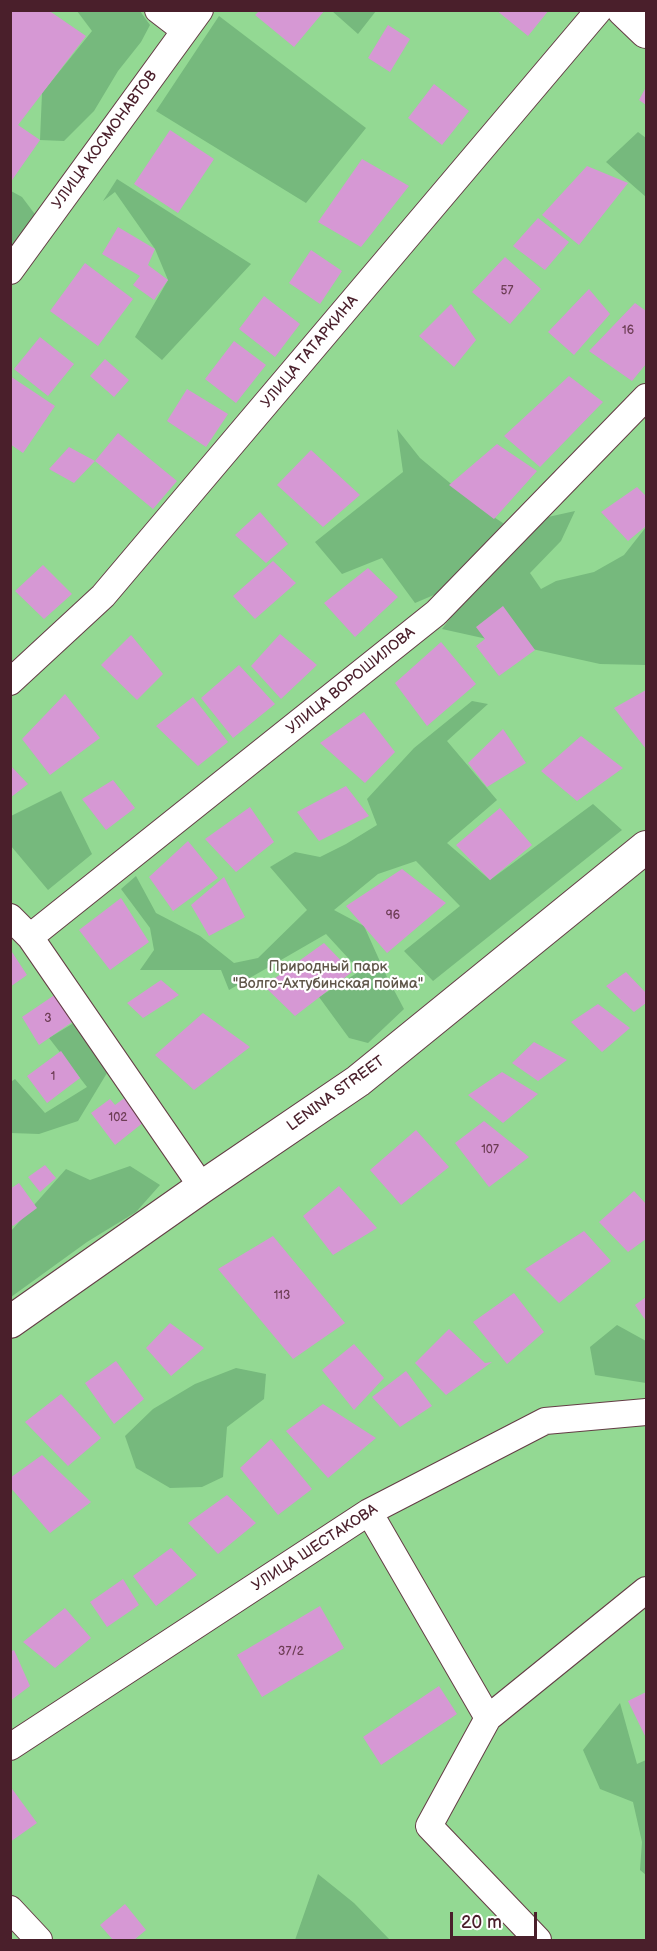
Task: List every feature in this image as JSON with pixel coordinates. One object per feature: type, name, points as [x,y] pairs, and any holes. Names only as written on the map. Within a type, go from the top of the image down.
[{"type":"street","points":[[158,10],[184,30]]},
{"type":"street","name":"УЛИЦА КОСМОНАВТОВ","points":[[10,271],[200,10]]},
{"type":"street","name":"УЛИЦА ТАТАРКИНА","points":[[10,682],[103,596],[599,10]]},
{"type":"street","points":[[623,10],[646,33]]},
{"type":"street","name":"УЛИЦА ВОРОШИЛОВА","points":[[30,937],[436,613],[646,398]]},
{"type":"street","name":"LENINA STREET","points":[[10,1322],[358,1081],[646,847]]},
{"type":"street","points":[[10,917],[30,937],[202,1187]]},
{"type":"street","name":"УЛИЦА ШЕСТАКОВА","points":[[10,1747],[369,1512],[545,1421],[646,1412]]},
{"type":"street","points":[[369,1512],[488,1718]]},
{"type":"street","points":[[538,1941],[429,1826],[488,1718],[646,1590]]},
{"type":"street","points":[[10,1909],[39,1941]]},
{"type":"green space","name":"Природный парк \"Волго-Ахтубинская пойма\"","points":[[11,11],[646,11],[646,1940],[11,1940]]},
{"type":"green space","points":[[77,11],[140,11],[150,25],[94,111],[64,141],[40,140],[42,93],[92,31]]},
{"type":"green space","points":[[332,11],[376,11],[358,34]]},
{"type":"green space","points":[[219,16],[366,128],[306,203],[156,111]]},
{"type":"green space","points":[[638,132],[646,138],[646,197],[606,162]]},
{"type":"green space","points":[[117,179],[251,264],[162,360],[135,337],[168,280],[155,249],[115,192],[103,201]]},
{"type":"green space","points":[[11,191],[22,197],[37,217],[11,267]]},
{"type":"green space","points":[[397,429],[420,458],[480,508],[509,527],[441,592],[415,603],[382,558],[342,574],[315,542],[403,472]]},
{"type":"green space","points":[[575,511],[561,541],[530,573],[541,589],[556,581],[594,572],[624,555],[646,527],[646,665],[600,664],[442,629],[485,573],[548,517]]},
{"type":"green space","points":[[472,701],[488,704],[447,741],[497,800],[447,843],[490,880],[593,804],[622,830],[433,981],[404,951],[460,906],[416,861],[378,874],[334,910],[364,926],[404,1009],[368,1043],[349,1038],[319,997],[360,971],[326,934],[229,990],[221,970],[140,970],[154,950],[150,928],[121,889],[136,876],[156,913],[200,936],[234,963],[258,958],[307,910],[270,867],[295,852],[320,857],[377,825],[367,799],[414,748]]},
{"type":"green space","points":[[61,791],[92,854],[48,890],[11,846],[11,816]]},
{"type":"green space","points":[[80,1019],[110,1068],[78,1121],[39,1134],[11,1133],[11,1082],[15,1079],[45,1113],[87,1087],[49,1038]]},
{"type":"green space","points":[[130,1166],[160,1185],[136,1212],[87,1242],[11,1297],[11,1231],[66,1169],[90,1180]]},
{"type":"green space","points":[[617,1325],[646,1341],[646,1383],[595,1375],[590,1347]]},
{"type":"green space","points":[[236,1368],[266,1374],[264,1399],[227,1427],[223,1477],[202,1487],[170,1488],[136,1468],[125,1436],[153,1409],[195,1384]]},
{"type":"green space","points":[[620,1703],[637,1764],[646,1760],[646,1875],[640,1870],[642,1842],[633,1802],[600,1789],[583,1750]]},
{"type":"green space","points":[[318,1874],[354,1903],[390,1940],[295,1940]]},
{"type":"building","points":[[10,10],[48,10],[86,36],[18,125],[40,140],[10,183]]},
{"type":"building","points":[[260,10],[325,10],[294,47],[255,15]]},
{"type":"building","points":[[496,10],[549,10],[528,36]]},
{"type":"building","points":[[388,25],[410,39],[390,72],[368,58]]},
{"type":"building","points":[[434,84],[469,111],[442,145],[408,118]]},
{"type":"building","points":[[646,87],[646,105],[639,100]]},
{"type":"building","points":[[170,130],[214,159],[178,213],[134,184]]},
{"type":"building","points":[[362,159],[409,186],[361,247],[318,222]]},
{"type":"building","points":[[587,166],[628,183],[579,245],[542,215]]},
{"type":"building","points":[[538,218],[569,242],[545,270],[513,246]]},
{"type":"building","points":[[118,227],[155,249],[148,265],[168,280],[154,300],[133,285],[140,276],[102,254]]},
{"type":"building","points":[[311,250],[342,271],[320,304],[289,283]]},
{"type":"building","points":[[505,257],[541,289],[510,324],[472,292]]},
{"type":"building","points":[[85,263],[133,299],[98,346],[50,311]]},
{"type":"building","points":[[589,289],[610,314],[574,355],[548,332]]},
{"type":"building","points":[[264,296],[300,324],[275,357],[239,329]]},
{"type":"building","points":[[635,303],[646,311],[646,364],[632,381],[589,351]]},
{"type":"building","points":[[451,304],[476,340],[454,367],[419,336]]},
{"type":"building","points":[[40,337],[74,364],[48,396],[14,369]]},
{"type":"building","points":[[234,341],[266,365],[236,403],[205,379]]},
{"type":"building","points":[[105,359],[129,380],[114,397],[90,376]]},
{"type":"building","points":[[10,376],[55,406],[23,453],[10,444]]},
{"type":"building","points":[[569,376],[603,402],[540,467],[504,436]]},
{"type":"building","points":[[187,389],[228,414],[206,447],[167,421]]},
{"type":"building","points":[[118,433],[177,481],[153,509],[95,461]]},
{"type":"building","points":[[497,444],[537,471],[494,519],[449,485]]},
{"type":"building","points":[[69,447],[95,461],[74,483],[49,469]]},
{"type":"building","points":[[311,450],[360,495],[323,527],[277,485]]},
{"type":"building","points":[[637,487],[646,496],[646,526],[628,541],[601,512]]},
{"type":"building","points":[[260,512],[288,544],[266,563],[235,535]]},
{"type":"building","points":[[273,561],[296,583],[255,619],[233,596]]},
{"type":"building","points":[[43,565],[72,594],[44,619],[15,591]]},
{"type":"building","points":[[368,568],[398,597],[355,637],[324,603]]},
{"type":"building","points":[[503,606],[535,650],[499,676],[476,646],[485,639],[476,627]]},
{"type":"building","points":[[280,634],[317,665],[281,699],[251,666]]},
{"type":"building","points":[[131,635],[163,674],[137,700],[101,665]]},
{"type":"building","points":[[441,642],[476,684],[427,726],[395,683]]},
{"type":"building","points":[[239,665],[275,704],[233,738],[201,698]]},
{"type":"building","points":[[646,690],[646,749],[614,708]]},
{"type":"building","points":[[65,694],[100,738],[50,775],[22,739]]},
{"type":"building","points":[[193,697],[228,742],[198,766],[156,726]]},
{"type":"building","points":[[364,712],[395,752],[365,783],[320,743]]},
{"type":"building","points":[[503,729],[526,763],[487,787],[468,763]]},
{"type":"building","points":[[581,736],[623,768],[577,801],[541,771]]},
{"type":"building","points":[[10,765],[28,784],[10,798]]},
{"type":"building","points":[[113,780],[135,808],[106,830],[82,799]]},
{"type":"building","points":[[346,786],[369,816],[319,841],[297,812]]},
{"type":"building","points":[[250,807],[274,842],[236,872],[205,839]]},
{"type":"building","points":[[500,808],[532,845],[490,880],[456,845]]},
{"type":"building","points":[[188,841],[218,878],[173,911],[149,877]]},
{"type":"building","points":[[402,869],[446,903],[387,953],[346,906]]},
{"type":"building","points":[[224,877],[245,917],[209,936],[191,905]]},
{"type":"building","points":[[121,898],[149,942],[110,970],[79,930]]},
{"type":"building","points":[[324,943],[352,972],[295,1016],[264,986]]},
{"type":"building","points":[[10,949],[27,975],[10,987]]},
{"type":"building","points":[[626,972],[646,993],[646,1003],[634,1012],[606,986]]},
{"type":"building","points":[[161,980],[179,995],[143,1018],[127,1003]]},
{"type":"building","points":[[59,992],[75,1020],[39,1045],[22,1017]]},
{"type":"building","points":[[598,1004],[630,1028],[602,1052],[571,1022]]},
{"type":"building","points":[[203,1013],[250,1047],[194,1090],[155,1055]]},
{"type":"building","points":[[534,1042],[567,1060],[538,1081],[512,1063]]},
{"type":"building","points":[[61,1051],[80,1078],[47,1103],[27,1076]]},
{"type":"building","points":[[502,1072],[538,1094],[503,1123],[468,1095]]},
{"type":"building","points":[[127,1096],[144,1122],[115,1145],[91,1113],[110,1099],[115,1105]]},
{"type":"building","points":[[484,1121],[529,1157],[489,1187],[455,1143]]},
{"type":"building","points":[[416,1130],[449,1167],[401,1205],[370,1170]]},
{"type":"building","points":[[45,1165],[56,1178],[40,1192],[28,1177]]},
{"type":"building","points":[[19,1183],[37,1208],[13,1226],[10,1223],[10,1189]]},
{"type":"building","points":[[339,1186],[377,1228],[333,1255],[303,1216]]},
{"type":"building","points":[[634,1191],[646,1204],[646,1239],[628,1252],[599,1222]]},
{"type":"building","points":[[584,1231],[611,1261],[559,1303],[525,1269]]},
{"type":"building","points":[[273,1236],[345,1323],[293,1359],[218,1269]]},
{"type":"building","points":[[514,1293],[544,1332],[507,1364],[473,1322]]},
{"type":"building","points":[[646,1297],[646,1321],[635,1305]]},
{"type":"building","points":[[170,1323],[204,1348],[171,1376],[146,1348]]},
{"type":"building","points":[[449,1329],[485,1363],[492,1362],[446,1395],[415,1363]]},
{"type":"building","points":[[354,1344],[384,1378],[354,1410],[322,1370]]},
{"type":"building","points":[[116,1361],[144,1399],[114,1424],[85,1383]]},
{"type":"building","points":[[406,1371],[432,1406],[400,1427],[372,1397]]},
{"type":"building","points":[[61,1394],[101,1438],[68,1466],[25,1422]]},
{"type":"building","points":[[323,1404],[376,1438],[328,1478],[286,1431]]},
{"type":"building","points":[[271,1439],[312,1489],[278,1515],[240,1468]]},
{"type":"building","points":[[42,1455],[91,1502],[50,1533],[10,1487],[10,1478]]},
{"type":"building","points":[[227,1495],[256,1523],[218,1554],[188,1523]]},
{"type":"building","points":[[171,1548],[197,1575],[156,1606],[133,1576]]},
{"type":"building","points":[[123,1579],[139,1605],[107,1627],[90,1602]]},
{"type":"building","points":[[320,1606],[344,1648],[262,1697],[237,1655]]},
{"type":"building","points":[[65,1608],[91,1638],[55,1668],[23,1642]]},
{"type":"building","points":[[14,1650],[30,1686],[10,1701],[10,1652]]},
{"type":"building","points":[[439,1686],[457,1714],[381,1765],[363,1737]]},
{"type":"building","points":[[646,1692],[646,1738],[628,1701]]},
{"type":"building","points":[[10,1786],[37,1823],[10,1842]]},
{"type":"building","points":[[125,1904],[146,1930],[134,1940],[113,1940],[100,1925]]}]
